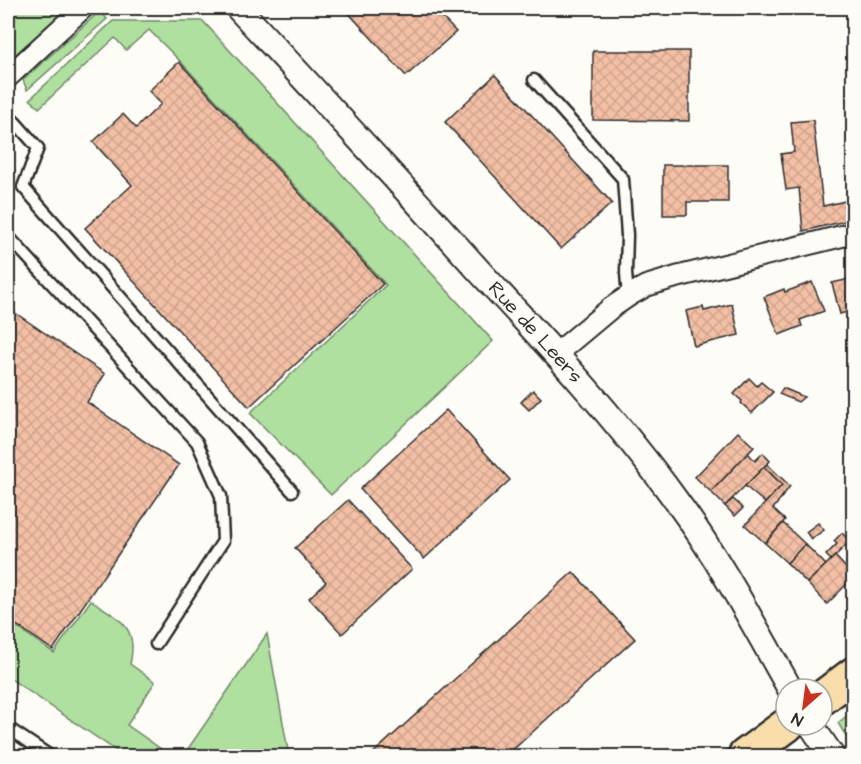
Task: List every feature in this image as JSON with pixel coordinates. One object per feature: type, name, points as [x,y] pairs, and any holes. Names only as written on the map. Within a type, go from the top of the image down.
[{"type":"highway","points":[[834,689],[854,674]]},
{"type":"highway","points":[[745,756],[774,735]]},
{"type":"street","points":[[8,77],[83,8]]},
{"type":"street","name":"Rue de Leers","points":[[238,8],[556,354],[627,436],[676,499],[722,570],[783,677]]},
{"type":"street","points":[[556,354],[603,315],[646,286],[854,233]]},
{"type":"street","points":[[819,737],[832,756]]},
{"type":"lane","points":[[534,80],[623,179],[628,297]]},
{"type":"lane","points":[[8,114],[38,148],[23,187],[292,490]]},
{"type":"lane","points":[[8,236],[197,442],[221,496],[223,541],[156,644]]},
{"type":"lane","points":[[8,728],[50,756]]},
{"type":"green space","points":[[8,8],[67,8],[8,61]]},
{"type":"green space","points":[[100,11],[107,19],[27,90],[23,80]]},
{"type":"green space","points":[[113,21],[203,21],[493,341],[331,495],[250,413],[386,285],[149,30],[126,50],[115,38],[39,108],[30,99]]},
{"type":"green space","points":[[91,600],[124,624],[132,640],[130,664],[155,682],[127,725],[171,756],[124,756],[8,677],[8,621],[54,653]]},
{"type":"green space","points":[[267,634],[289,756],[183,756]]},
{"type":"green space","points":[[853,711],[853,748],[838,723]]},
{"type":"building","points":[[344,8],[433,8],[456,32],[406,76]]},
{"type":"building","points":[[593,51],[689,51],[689,121],[593,120]]},
{"type":"building","points":[[179,62],[383,284],[249,407],[85,228],[132,185],[93,142],[123,114],[136,128],[161,104],[149,91]]},
{"type":"building","points":[[495,75],[612,203],[561,249],[445,122]]},
{"type":"building","points":[[813,120],[823,206],[854,199],[854,219],[803,231],[799,188],[786,190],[781,154],[794,152],[791,122]]},
{"type":"building","points":[[663,165],[728,165],[728,202],[687,202],[687,215],[663,215]]},
{"type":"building","points":[[854,278],[854,310],[840,314],[832,283]]},
{"type":"building","points":[[812,282],[824,311],[800,320],[802,326],[779,335],[764,297]]},
{"type":"building","points":[[732,304],[739,335],[694,346],[686,311],[703,307],[704,311]]},
{"type":"building","points":[[8,308],[105,374],[87,402],[179,465],[53,650],[8,619]]},
{"type":"building","points":[[749,378],[757,386],[761,382],[773,392],[752,413],[734,394]]},
{"type":"building","points":[[783,388],[804,397],[798,402],[779,394]]},
{"type":"building","points":[[533,390],[541,398],[529,410],[521,402]]},
{"type":"building","points":[[446,410],[510,480],[424,559],[360,489]]},
{"type":"building","points":[[738,432],[754,447],[711,492],[695,477]]},
{"type":"building","points":[[748,453],[755,461],[763,453],[770,461],[725,506],[711,492]]},
{"type":"building","points":[[767,464],[790,486],[773,509],[785,520],[765,543],[745,525],[782,485],[764,467]]},
{"type":"building","points":[[764,467],[782,485],[765,503],[745,486]]},
{"type":"building","points":[[733,499],[743,508],[735,516],[725,506]]},
{"type":"building","points":[[348,500],[412,569],[342,634],[309,598],[326,582],[295,548]]},
{"type":"building","points":[[783,523],[805,544],[787,563],[765,543]]},
{"type":"building","points":[[818,523],[824,530],[811,539],[806,532]]},
{"type":"building","points":[[842,533],[850,541],[831,560],[826,555],[837,544],[834,541]]},
{"type":"building","points":[[805,544],[826,565],[807,583],[787,563]]},
{"type":"building","points":[[835,556],[850,572],[854,569],[854,577],[827,604],[807,583]]},
{"type":"building","points":[[573,572],[635,639],[506,756],[370,756]]}]
